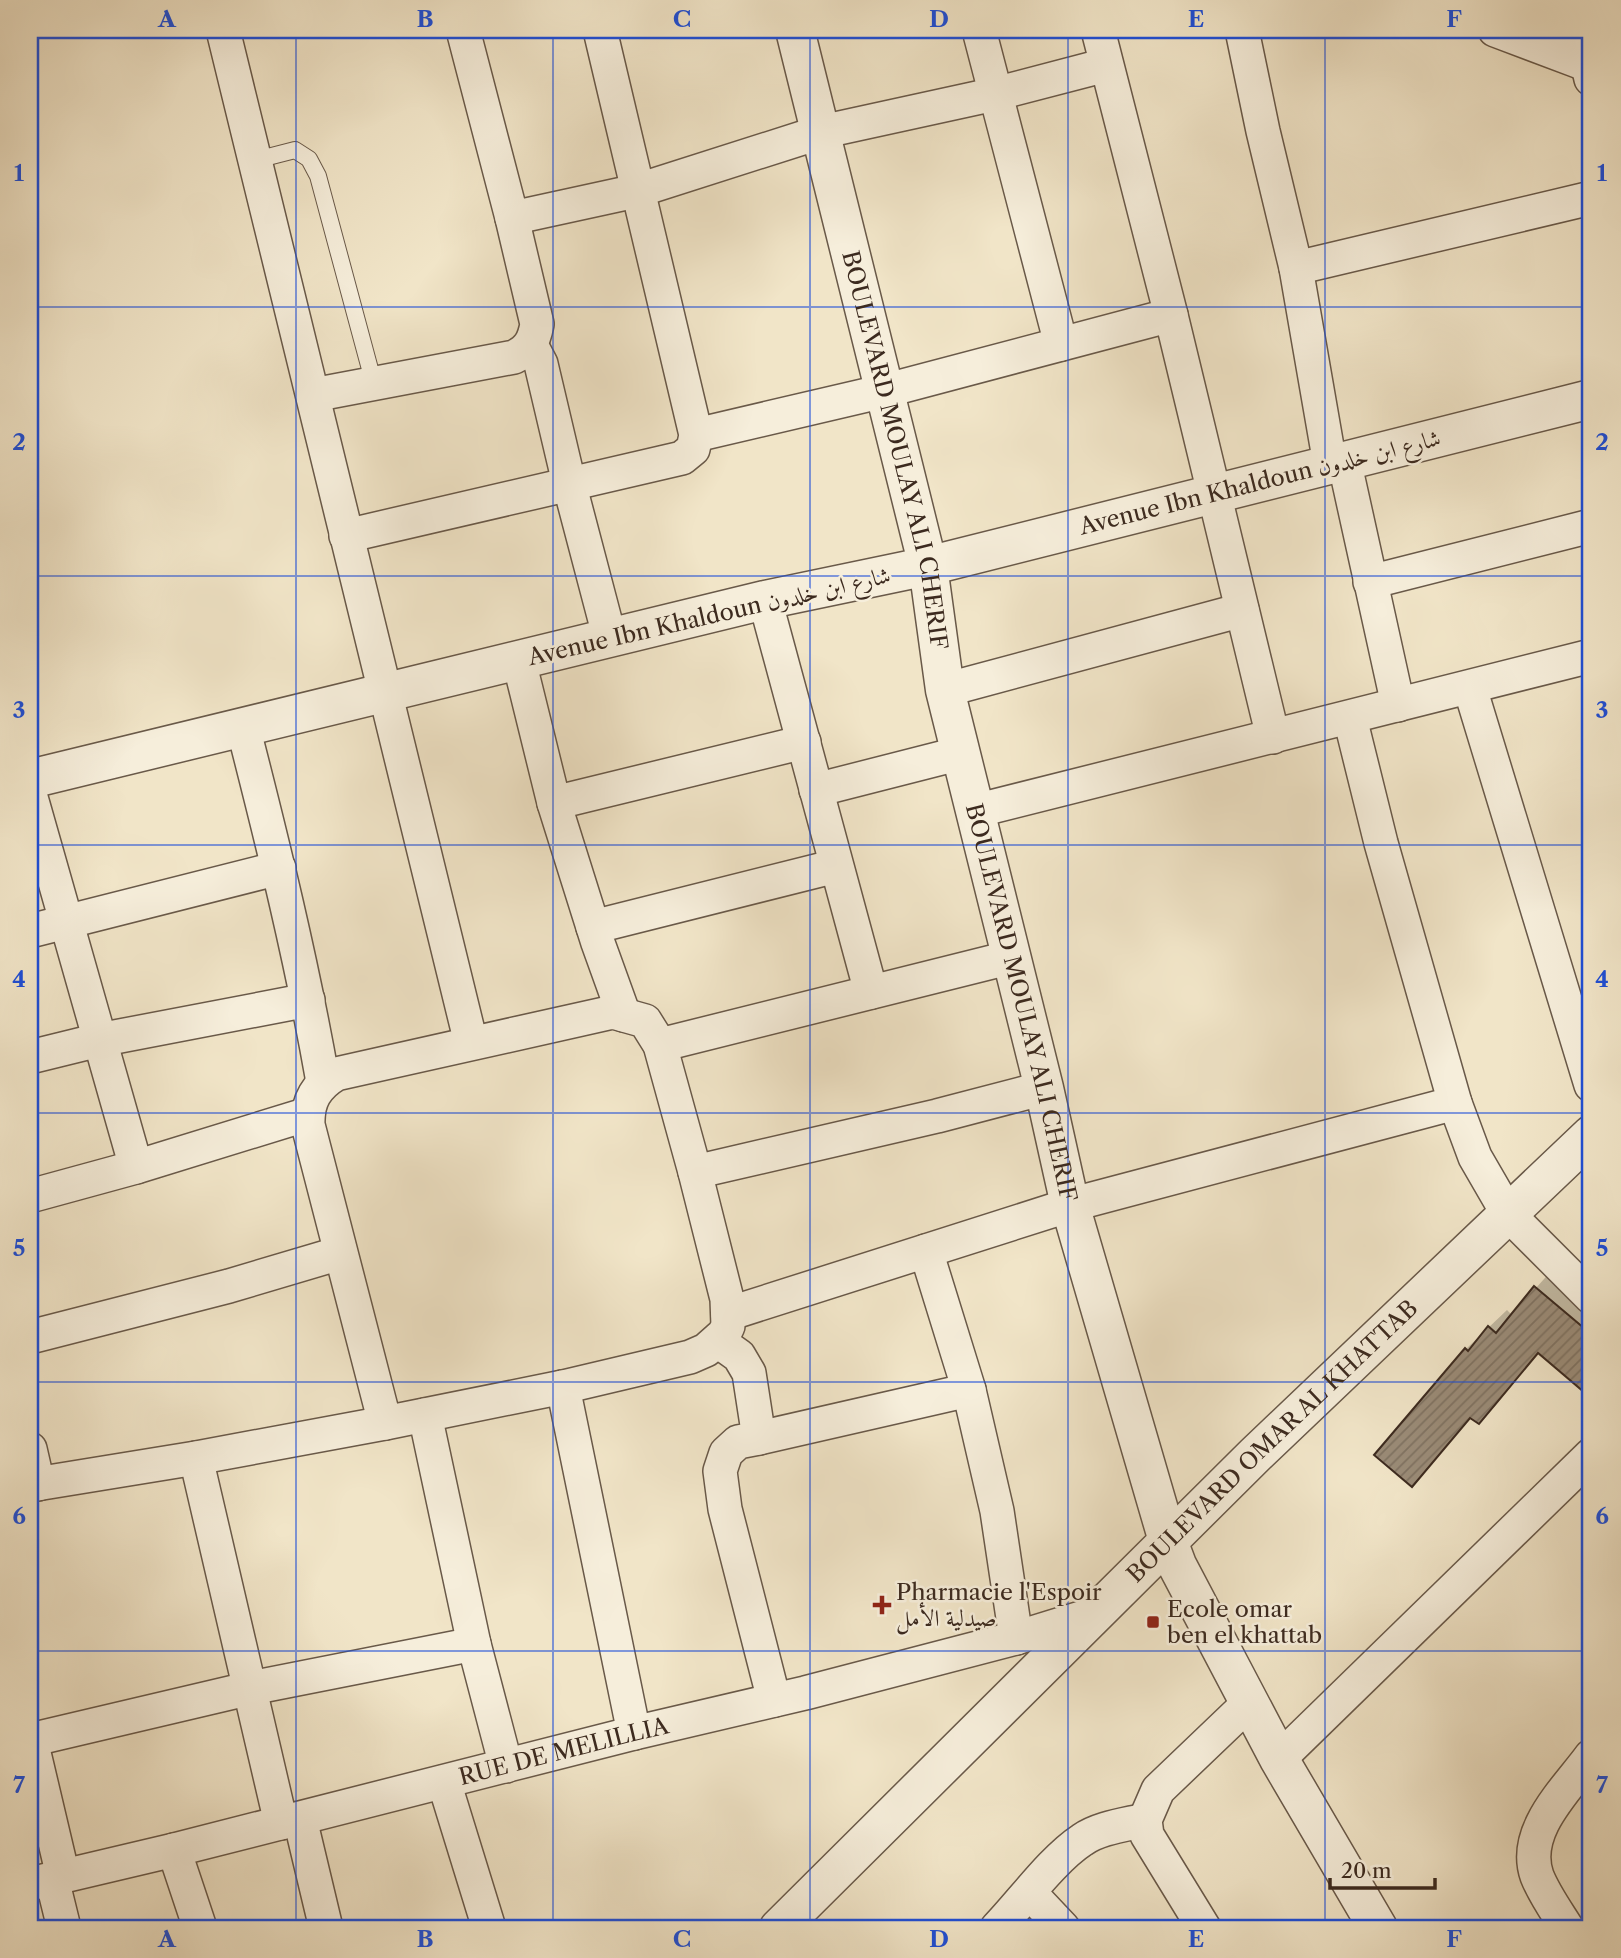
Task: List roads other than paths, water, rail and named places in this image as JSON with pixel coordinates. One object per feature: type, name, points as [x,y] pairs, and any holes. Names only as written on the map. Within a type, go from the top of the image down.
[{"type":"street","points":[[223,30],[471,1043]]},
{"type":"street","points":[[313,395],[514,357],[531,345],[537,324],[463,30]]},
{"type":"street","points":[[346,536],[682,458],[693,449],[696,435],[636,191],[600,30]]},
{"type":"street","name":"BOULEVARD MOULAY ALI CHERIF","points":[[794,30],[928,566],[945,690],[1044,1088],[1070,1205],[1172,1553],[1279,1759],[1378,1928]]},
{"type":"street","points":[[979,30],[1061,344]]},
{"type":"street","points":[[1098,30],[1171,315],[1273,737]]},
{"type":"street","points":[[1242,30],[1337,462],[1370,582],[1398,705]]},
{"type":"street","points":[[1495,30],[1590,72]]},
{"type":"street","points":[[1580,30],[1590,72]]},
{"type":"street","points":[[512,218],[636,191],[821,132],[995,94],[1106,65]]},
{"type":"street","points":[[1296,268],[1591,198]]},
{"type":"street","points":[[696,435],[884,391],[1171,315]]},
{"type":"street","points":[[531,345],[541,365],[610,639]]},
{"type":"street","name":"Avenue Ibn Khaldoun شارع ابن خلدون","points":[[30,779],[765,600],[928,566],[1591,399]]},
{"type":"street","points":[[1370,582],[1591,526]]},
{"type":"street","points":[[765,600],[871,992]]},
{"type":"street","points":[[945,690],[1242,610]]},
{"type":"street","points":[[975,811],[1591,656]]},
{"type":"street","points":[[519,661],[554,803],[624,1014]]},
{"type":"street","points":[[1470,688],[1591,1085]]},
{"type":"street","points":[[1350,718],[1381,843],[1455,1103],[1475,1157],[1515,1221],[1591,1297]]},
{"type":"street","points":[[243,726],[279,868],[323,1082]]},
{"type":"street","points":[[554,803],[804,742]]},
{"type":"street","points":[[816,790],[961,753]]},
{"type":"street","points":[[30,794],[135,1167]]},
{"type":"street","points":[[593,927],[836,866]]},
{"type":"street","points":[[30,931],[279,868]]},
{"type":"street","points":[[660,1045],[1012,957]]},
{"type":"street","points":[[30,1057],[99,1040],[308,1000]]},
{"type":"street","points":[[385,1423],[307,1114],[310,1103],[323,1082],[336,1074],[605,1013],[624,1014],[645,1021],[660,1045],[695,1172],[724,1327],[749,1373],[759,1438]]},
{"type":"street","points":[[695,1172],[937,1116],[1044,1088]]},
{"type":"street","points":[[30,1449],[34,1485],[385,1423],[562,1387],[690,1357],[706,1350],[724,1327],[926,1251],[1070,1205],[1455,1103]]},
{"type":"street","points":[[30,1195],[135,1167],[307,1114]]},
{"type":"street","name":"BOULEVARD OMAR AL KHATTAB","points":[[779,1928],[1097,1613],[1172,1553],[1377,1376],[1591,1135]]},
{"type":"street","name":"BOULEVARD OMAR AL KHATTAB","points":[[1515,1221],[1591,1161]]},
{"type":"street","points":[[926,1251],[969,1390],[997,1511],[1016,1637]]},
{"type":"street","points":[[30,1337],[229,1286],[340,1253]]},
{"type":"street","points":[[562,1387],[634,1733]]},
{"type":"street","points":[[775,1700],[725,1509],[720,1471],[726,1453],[738,1442],[969,1390]]},
{"type":"street","points":[[425,1415],[474,1644],[506,1766]]},
{"type":"street","points":[[1279,1759],[1591,1455]]},
{"type":"street","points":[[196,1458],[251,1688],[290,1821],[326,1928]]},
{"type":"street","name":"BOULEVARD OMAR AL KHATTAB","points":[[806,1928],[1172,1553]]},
{"type":"street","name":"RUE DE MELILLIA","points":[[48,1880],[775,1700],[1097,1613]]},
{"type":"street","points":[[64,1928],[48,1880],[30,1739],[251,1688],[474,1644]]},
{"type":"street","points":[[1204,1928],[1147,1835],[1145,1820],[1158,1790],[1249,1703]]},
{"type":"street","points":[[1567,1928],[1537,1875],[1533,1847],[1545,1817],[1591,1756]]},
{"type":"street","points":[[444,1782],[489,1928]]},
{"type":"street","points":[[997,1928],[1056,1862],[1082,1840],[1106,1830],[1145,1820]]},
{"type":"street","points":[[174,1850],[201,1928]]},
{"type":"street","points":[[1030,1893],[1063,1928]]},
{"type":"lane","points":[[256,160],[295,150],[309,159],[318,176],[374,384]]},
{"type":"place","name":"Pharmacie l'Espoir صيدلية الأمل","points":[[882,1605]]},
{"type":"place","name":"Ecole omar ben el khattab","points":[[1153,1622]]}]
